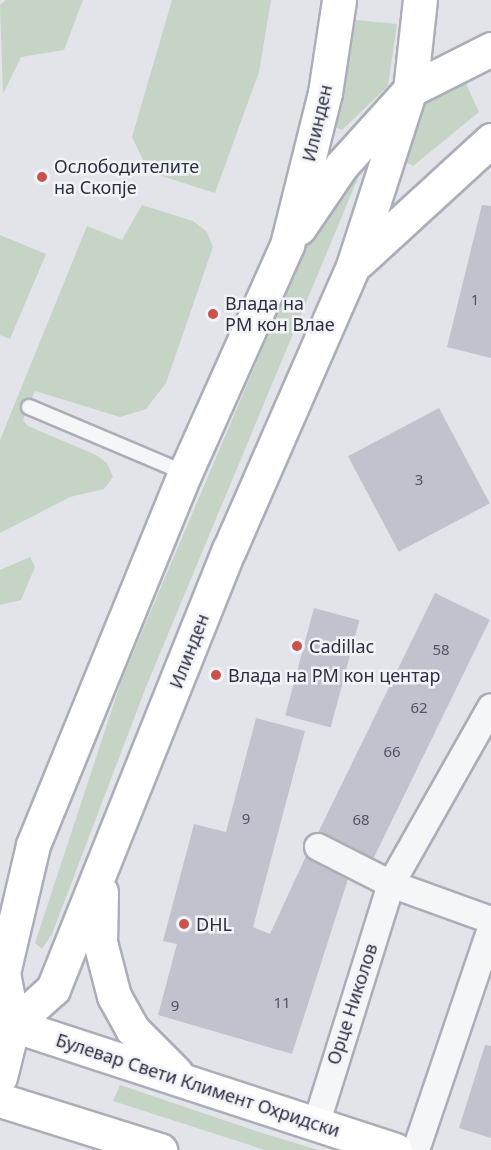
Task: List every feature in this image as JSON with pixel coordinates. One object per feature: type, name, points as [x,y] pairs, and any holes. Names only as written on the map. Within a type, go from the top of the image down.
[{"type":"street","name":"Илинден","points":[[0,1077],[6,1023],[3,973],[33,845],[185,473],[287,244],[325,93],[339,0]]},
{"type":"street","name":"Илинден","points":[[6,1023],[53,989],[102,872],[229,550],[353,266],[410,90],[420,0]]},
{"type":"street","name":"Илинден","points":[[287,244],[341,166],[410,90],[491,49]]},
{"type":"street","name":"Илинден","points":[[353,266],[491,140]]},
{"type":"street","name":"Орце Николов","points":[[316,1125],[391,884],[491,707]]},
{"type":"street","points":[[0,886],[33,845]]},
{"type":"street","points":[[318,847],[391,884],[491,920]]},
{"type":"street","points":[[102,872],[100,942],[114,996],[132,1029],[189,1084]]},
{"type":"street","points":[[416,1150],[491,928]]},
{"type":"street","name":"Булевар Свети Климент Охридски","points":[[6,1023],[395,1150]]},
{"type":"street","points":[[0,1100],[160,1150]]},
{"type":"lane","points":[[29,407],[185,473]]},
{"type":"green space","points":[[6,0],[83,0],[64,50],[21,57],[3,94],[0,5]]},
{"type":"green space","points":[[172,0],[271,0],[259,72],[215,193],[149,172],[132,137]]},
{"type":"green space","points":[[356,20],[397,24],[388,86],[342,130],[335,127]]},
{"type":"green space","points":[[462,75],[479,112],[413,166],[404,161],[418,102]]},
{"type":"green space","points":[[365,161],[146,687],[52,934],[42,949],[35,943],[122,679],[308,241]]},
{"type":"green space","points":[[142,205],[193,221],[207,232],[213,247],[166,383],[146,409],[120,417],[35,391],[23,420],[28,426],[96,455],[107,463],[113,477],[104,489],[70,497],[0,533],[0,440],[87,226],[122,240]]},
{"type":"green space","points":[[0,235],[46,254],[10,339],[0,335]]},
{"type":"green space","points":[[30,557],[35,567],[21,600],[0,605],[0,570]]},
{"type":"green space","points":[[120,1085],[318,1150],[265,1150],[113,1101]]},
{"type":"building","points":[[482,205],[491,206],[491,358],[447,347]]},
{"type":"building","points":[[439,408],[490,503],[399,552],[348,456]]},
{"type":"building","points":[[435,593],[490,620],[373,860],[318,833]]},
{"type":"building","points":[[314,608],[359,620],[331,727],[285,715]]},
{"type":"building","points":[[256,718],[305,731],[253,927],[270,934],[306,856],[348,879],[292,1054],[158,1015],[177,944],[163,941],[194,824],[226,832]]},
{"type":"building","points":[[485,1045],[491,1046],[491,1138],[459,1128]]},
{"type":"place","name":"Ослободителите на Скопје","points":[[42,177]]},
{"type":"place","name":"Влада на РМ кон Влае","points":[[213,314]]},
{"type":"place","name":"Cadillac","points":[[297,646]]},
{"type":"place","name":"Влада на РМ кон центар","points":[[216,675]]},
{"type":"place","name":"DHL","points":[[184,924]]}]
